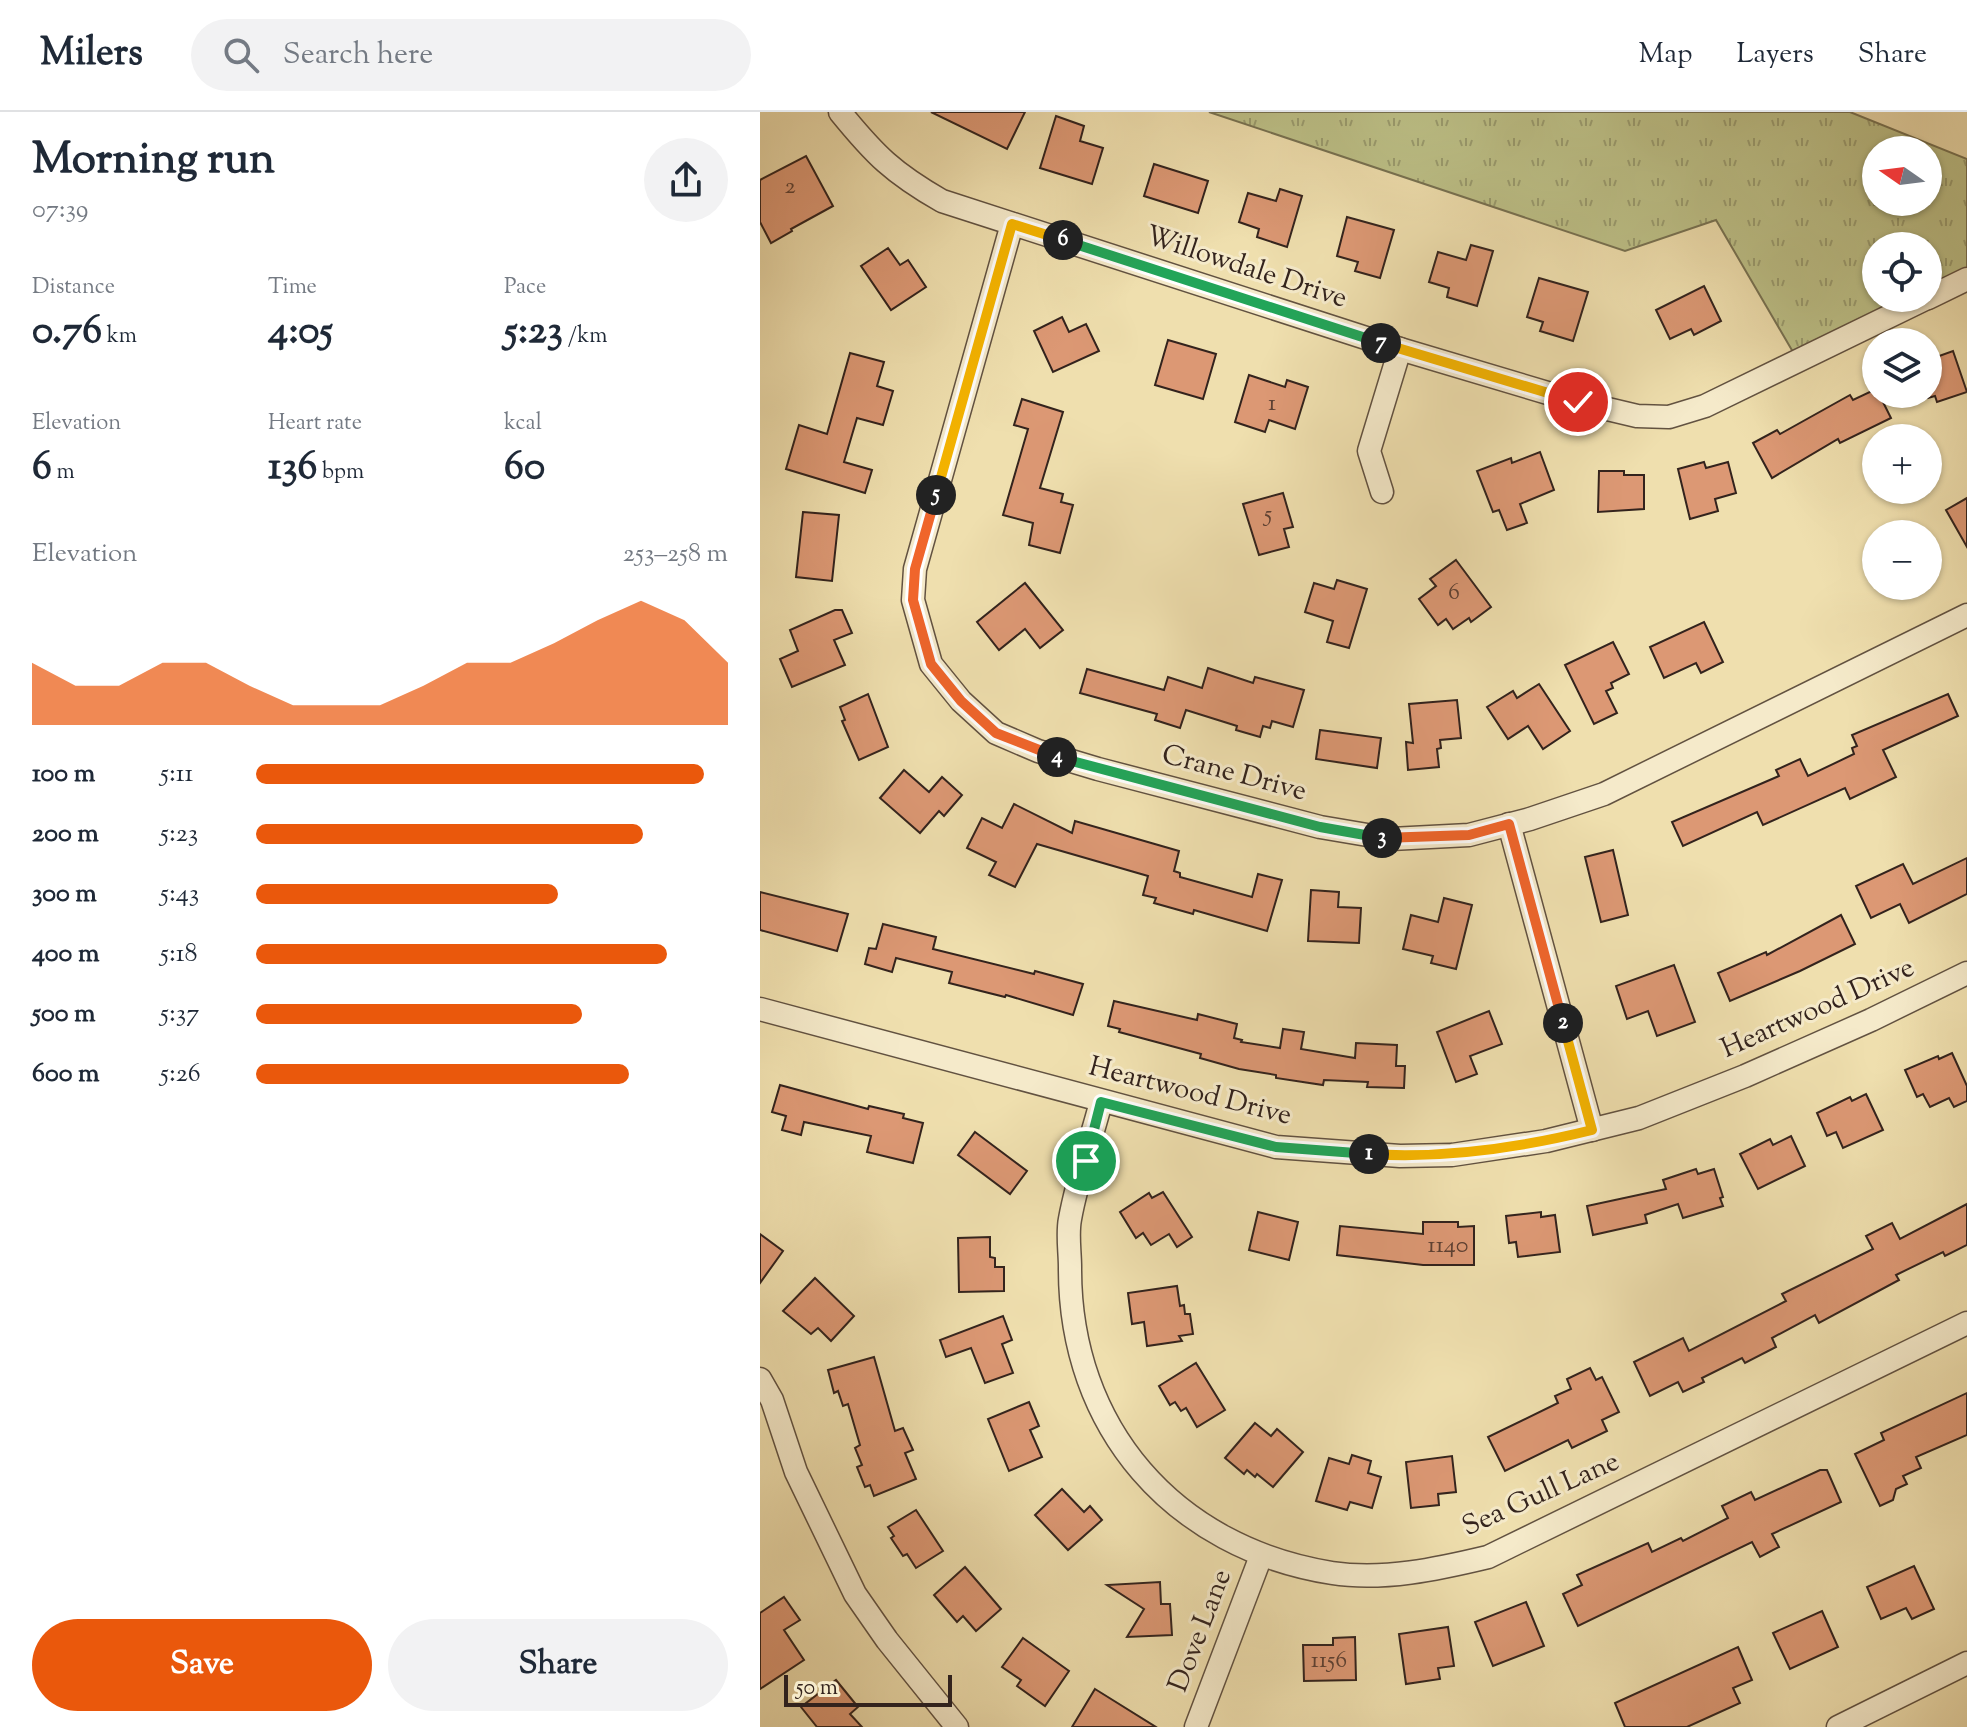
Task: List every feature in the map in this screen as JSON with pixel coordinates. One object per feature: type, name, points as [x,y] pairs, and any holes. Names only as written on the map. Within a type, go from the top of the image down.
[{"type":"street","name":"Willowdale Drive","points":[[840,112],[875,155],[904,179],[942,201],[1400,349],[1578,402],[1637,416],[1669,417],[1705,406],[1899,312]]},
{"type":"street","name":"Crane Drive","points":[[1012,224],[915,569],[913,600],[931,664],[961,701],[996,733],[1038,751],[1320,827],[1391,839],[1469,835],[1604,794],[1967,615]]},
{"type":"street","name":"Willowdale Drive","points":[[1942,291],[1967,279]]},
{"type":"street","points":[[1382,492],[1369,451],[1400,349]]},
{"type":"street","points":[[1509,824],[1592,1130]]},
{"type":"street","name":"Heartwood Drive","points":[[760,1009],[1276,1147],[1400,1156],[1452,1155],[1546,1141],[1639,1118],[1745,1076],[1967,973]]},
{"type":"street","name":"Sea Gull Lane","points":[[1101,1102],[1070,1220],[1069,1302],[1090,1388],[1140,1472],[1168,1500],[1201,1526],[1261,1556],[1333,1573],[1387,1574],[1440,1568],[1488,1557],[1967,1323]]},
{"type":"street","points":[[760,1379],[772,1400],[796,1472],[855,1594],[954,1726]]},
{"type":"street","name":"Dove Lane","points":[[1196,1727],[1261,1556]]},
{"type":"street","points":[[1838,1727],[1967,1663]]},
{"type":"green space","points":[[1209,112],[1850,112],[1910,136],[1862,136],[1862,216],[1942,216],[1942,149],[1967,159],[1967,273],[1942,285],[1942,232],[1862,232],[1862,312],[1881,312],[1793,352],[1716,220],[1625,251]]},
{"type":"building","points":[[931,112],[1025,112],[1007,149]]},
{"type":"building","points":[[1056,116],[1084,126],[1080,141],[1103,148],[1092,184],[1040,168]]},
{"type":"building","points":[[806,156],[833,206],[771,243],[760,222],[760,180]]},
{"type":"building","points":[[1154,164],[1208,181],[1198,213],[1144,196]]},
{"type":"building","points":[[1280,189],[1302,196],[1287,247],[1257,237],[1259,229],[1239,222],[1248,193],[1276,201]]},
{"type":"building","points":[[1347,217],[1394,230],[1380,278],[1355,271],[1358,262],[1337,256]]},
{"type":"building","points":[[1471,245],[1493,251],[1477,306],[1447,297],[1449,288],[1429,282],[1438,252],[1466,260]]},
{"type":"building","points":[[888,248],[900,265],[908,260],[926,287],[891,310],[861,266]]},
{"type":"building","points":[[1539,278],[1588,292],[1573,341],[1540,331],[1543,322],[1527,317]]},
{"type":"building","points":[[1704,286],[1721,321],[1694,335],[1691,329],[1670,339],[1656,310]]},
{"type":"building","points":[[1062,317],[1069,332],[1086,324],[1099,351],[1053,372],[1034,331]]},
{"type":"building","points":[[1168,340],[1216,354],[1203,399],[1155,385]]},
{"type":"building","points":[[1953,351],[1967,392],[1942,400],[1942,355]]},
{"type":"building","points":[[850,353],[884,362],[877,386],[893,391],[883,425],[857,418],[844,462],[872,470],[865,493],[786,469],[799,425],[827,434]]},
{"type":"building","points":[[1249,375],[1285,387],[1287,380],[1308,387],[1295,429],[1269,420],[1265,432],[1235,422]]},
{"type":"building","points":[[1850,395],[1853,400],[1862,396],[1862,408],[1886,408],[1891,418],[1879,424],[1862,424],[1862,432],[1840,443],[1838,439],[1772,478],[1753,443],[1777,430],[1780,434]]},
{"type":"building","points":[[1022,399],[1063,412],[1040,488],[1063,494],[1061,502],[1073,505],[1060,553],[1029,545],[1033,523],[1003,515],[1028,429],[1014,425]]},
{"type":"building","points":[[1540,452],[1554,490],[1520,504],[1527,523],[1507,530],[1499,510],[1493,512],[1477,471],[1511,458],[1512,463]]},
{"type":"building","points":[[1704,462],[1706,468],[1728,462],[1736,493],[1715,499],[1718,511],[1690,519],[1678,469]]},
{"type":"building","points":[[1599,471],[1644,475],[1644,509],[1598,512]]},
{"type":"building","points":[[1283,493],[1293,527],[1284,529],[1289,547],[1259,555],[1243,504]]},
{"type":"building","points":[[1967,498],[1967,547],[1946,510]]},
{"type":"building","points":[[803,512],[839,515],[832,581],[796,577]]},
{"type":"building","points":[[1456,560],[1491,607],[1471,622],[1469,618],[1453,629],[1446,619],[1438,625],[1419,599],[1436,586],[1430,579]]},
{"type":"building","points":[[1337,580],[1367,589],[1349,648],[1327,642],[1333,621],[1305,612],[1314,583],[1334,589]]},
{"type":"building","points":[[1025,583],[1063,630],[1040,648],[1025,629],[999,650],[977,622]]},
{"type":"building","points":[[835,610],[842,610],[852,633],[834,640],[845,665],[792,687],[780,659],[798,651],[790,630]]},
{"type":"building","points":[[1704,622],[1723,662],[1701,673],[1696,663],[1664,678],[1650,647]]},
{"type":"building","points":[[1613,642],[1629,674],[1611,683],[1613,688],[1606,691],[1617,713],[1594,724],[1565,665]]},
{"type":"building","points":[[1208,668],[1253,683],[1255,677],[1304,690],[1293,727],[1272,721],[1270,728],[1263,726],[1260,737],[1236,730],[1237,726],[1186,710],[1180,728],[1155,720],[1157,714],[1080,693],[1087,669],[1164,690],[1168,677],[1202,688]]},
{"type":"building","points":[[1539,684],[1570,731],[1543,749],[1528,726],[1508,739],[1487,707],[1513,691],[1517,698]]},
{"type":"building","points":[[868,694],[888,747],[859,760],[842,721],[845,720],[840,707]]},
{"type":"building","points":[[1948,694],[1958,716],[1883,750],[1896,777],[1850,799],[1845,788],[1763,825],[1757,812],[1683,846],[1672,822],[1779,776],[1776,770],[1800,759],[1808,776],[1854,754],[1852,748],[1857,746],[1852,735]]},
{"type":"building","points":[[1457,700],[1461,738],[1440,740],[1441,748],[1437,749],[1439,767],[1408,770],[1406,742],[1413,743],[1409,704]]},
{"type":"building","points":[[1320,730],[1381,738],[1377,768],[1316,759]]},
{"type":"building","points":[[904,770],[929,792],[942,777],[962,795],[944,816],[939,811],[920,833],[880,798]]},
{"type":"building","points":[[1014,804],[1072,833],[1075,821],[1179,851],[1174,871],[1180,873],[1180,877],[1252,897],[1258,874],[1282,880],[1267,931],[1194,910],[1193,914],[1154,903],[1156,898],[1143,895],[1148,876],[1037,844],[1015,887],[989,875],[996,862],[967,848],[982,818],[1002,828]]},
{"type":"building","points":[[1613,850],[1628,915],[1601,922],[1585,857]]},
{"type":"building","points":[[1967,858],[1967,894],[1909,923],[1900,904],[1871,918],[1856,886],[1903,864],[1913,884]]},
{"type":"building","points":[[1311,890],[1339,892],[1338,907],[1361,908],[1359,943],[1308,941]]},
{"type":"building","points":[[760,892],[848,914],[837,951],[760,930]]},
{"type":"building","points":[[1444,898],[1472,905],[1456,969],[1431,963],[1433,956],[1403,949],[1411,915],[1438,922]]},
{"type":"building","points":[[1841,915],[1855,944],[1730,1001],[1718,973],[1766,952],[1767,955]]},
{"type":"building","points":[[883,924],[936,937],[933,949],[1083,984],[1073,1015],[1006,995],[949,983],[952,972],[896,958],[892,972],[865,964],[869,948],[876,949]]},
{"type":"building","points":[[1674,965],[1695,1022],[1657,1036],[1648,1011],[1627,1019],[1616,986]]},
{"type":"building","points":[[1114,1001],[1197,1020],[1198,1014],[1237,1024],[1234,1038],[1241,1042],[1280,1048],[1283,1029],[1304,1032],[1301,1049],[1355,1058],[1356,1043],[1397,1045],[1396,1066],[1405,1066],[1404,1088],[1367,1087],[1368,1082],[1324,1080],[1323,1085],[1276,1078],[1276,1075],[1200,1058],[1201,1054],[1119,1032],[1120,1029],[1108,1026]]},
{"type":"building","points":[[1489,1011],[1502,1044],[1470,1056],[1477,1074],[1456,1082],[1437,1032]]},
{"type":"building","points":[[1952,1053],[1967,1086],[1967,1101],[1954,1107],[1949,1098],[1930,1107],[1923,1094],[1917,1097],[1905,1070]]},
{"type":"building","points":[[780,1085],[868,1109],[869,1106],[904,1114],[903,1118],[923,1123],[913,1163],[867,1152],[871,1136],[804,1122],[801,1135],[782,1130],[786,1116],[772,1112]]},
{"type":"building","points":[[1866,1094],[1883,1130],[1843,1148],[1836,1132],[1827,1136],[1817,1113],[1850,1097],[1852,1101]]},
{"type":"building","points":[[975,1132],[1027,1171],[1010,1194],[958,1155]]},
{"type":"building","points":[[1791,1136],[1805,1166],[1758,1189],[1740,1154],[1770,1139],[1773,1145]]},
{"type":"building","points":[[1696,1169],[1698,1174],[1714,1169],[1723,1206],[1683,1218],[1678,1204],[1645,1215],[1647,1223],[1593,1235],[1587,1206],[1666,1189],[1663,1180]]},
{"type":"building","points":[[1163,1192],[1192,1237],[1177,1247],[1169,1234],[1151,1245],[1143,1233],[1136,1238],[1120,1212],[1149,1193],[1152,1198]]},
{"type":"building","points":[[1967,1204],[1967,1245],[1945,1256],[1943,1252],[1896,1275],[1899,1280],[1819,1323],[1815,1315],[1772,1338],[1776,1347],[1745,1363],[1742,1358],[1702,1378],[1704,1382],[1683,1392],[1678,1382],[1650,1396],[1634,1362],[1683,1338],[1689,1351],[1786,1301],[1782,1294],[1873,1249],[1866,1236],[1892,1223],[1900,1239]]},
{"type":"building","points":[[1258,1212],[1298,1222],[1289,1260],[1249,1250]]},
{"type":"building","points":[[1541,1212],[1541,1217],[1555,1215],[1560,1252],[1518,1257],[1516,1242],[1509,1243],[1506,1216]]},
{"type":"building","points":[[1423,1222],[1458,1222],[1458,1227],[1474,1226],[1474,1265],[1423,1265],[1337,1255],[1340,1226],[1423,1234]]},
{"type":"building","points":[[760,1234],[783,1251],[760,1283]]},
{"type":"building","points":[[990,1237],[990,1257],[995,1258],[995,1267],[1004,1267],[1004,1291],[959,1292],[958,1238]]},
{"type":"building","points":[[815,1278],[854,1316],[831,1341],[818,1328],[811,1334],[783,1311]]},
{"type":"building","points":[[1177,1286],[1180,1306],[1184,1305],[1185,1314],[1190,1314],[1193,1334],[1179,1336],[1182,1341],[1147,1346],[1144,1322],[1132,1324],[1128,1293]]},
{"type":"building","points":[[1003,1316],[1012,1340],[1002,1344],[1013,1373],[985,1383],[971,1348],[946,1357],[940,1340]]},
{"type":"building","points":[[874,1357],[895,1431],[903,1428],[913,1450],[905,1453],[916,1479],[874,1496],[870,1485],[865,1487],[857,1467],[862,1465],[855,1448],[860,1445],[848,1404],[843,1406],[838,1391],[834,1393],[828,1370]]},
{"type":"building","points":[[1196,1363],[1225,1410],[1197,1427],[1186,1408],[1181,1411],[1175,1402],[1170,1405],[1159,1386]]},
{"type":"building","points":[[1590,1368],[1596,1380],[1602,1377],[1619,1412],[1602,1420],[1607,1431],[1572,1448],[1568,1440],[1505,1471],[1488,1437],[1558,1403],[1555,1396],[1571,1389],[1567,1379]]},
{"type":"building","points":[[1967,1393],[1967,1435],[1916,1457],[1921,1468],[1903,1476],[1907,1484],[1896,1489],[1893,1500],[1880,1506],[1855,1454],[1884,1440],[1881,1433]]},
{"type":"building","points":[[1029,1402],[1039,1426],[1030,1430],[1042,1457],[1009,1471],[988,1419]]},
{"type":"building","points":[[1255,1423],[1271,1436],[1277,1429],[1303,1452],[1273,1487],[1257,1474],[1255,1477],[1247,1470],[1244,1474],[1225,1458]]},
{"type":"building","points":[[1352,1455],[1371,1461],[1368,1473],[1381,1477],[1372,1508],[1350,1502],[1347,1510],[1316,1501],[1329,1458],[1349,1464]]},
{"type":"building","points":[[1452,1456],[1456,1492],[1438,1494],[1439,1505],[1411,1508],[1406,1462]]},
{"type":"building","points":[[1820,1470],[1827,1470],[1841,1502],[1772,1534],[1779,1547],[1760,1557],[1752,1542],[1578,1626],[1563,1594],[1582,1585],[1577,1575],[1648,1543],[1652,1552],[1681,1538],[1683,1541],[1728,1518],[1722,1506],[1751,1492],[1755,1500]]},
{"type":"building","points":[[1062,1489],[1084,1512],[1090,1506],[1102,1520],[1068,1550],[1035,1515]]},
{"type":"building","points":[[916,1510],[943,1551],[916,1568],[907,1554],[903,1556],[888,1527]]},
{"type":"building","points":[[1914,1566],[1934,1609],[1912,1619],[1906,1608],[1881,1619],[1867,1587]]},
{"type":"building","points":[[965,1567],[1001,1609],[976,1631],[963,1616],[957,1622],[934,1595]]},
{"type":"building","points":[[1160,1582],[1161,1604],[1170,1604],[1172,1635],[1127,1637],[1144,1609],[1107,1585]]},
{"type":"building","points":[[784,1597],[800,1620],[784,1630],[804,1660],[760,1689],[760,1613]]},
{"type":"building","points":[[1526,1602],[1544,1646],[1493,1666],[1475,1622]]},
{"type":"building","points":[[1822,1611],[1838,1647],[1790,1669],[1773,1633]]},
{"type":"building","points":[[1448,1627],[1454,1666],[1438,1668],[1440,1679],[1406,1684],[1399,1634]]},
{"type":"building","points":[[1355,1637],[1356,1680],[1304,1681],[1303,1645],[1333,1645],[1333,1638]]},
{"type":"building","points":[[1023,1638],[1069,1671],[1045,1706],[1017,1686],[1021,1680],[1002,1667]]},
{"type":"building","points":[[1738,1647],[1752,1680],[1733,1688],[1740,1703],[1687,1727],[1625,1727],[1615,1703]]},
{"type":"building","points":[[836,1680],[858,1707],[850,1714],[862,1727],[817,1727],[801,1707]]},
{"type":"building","points":[[1095,1689],[1156,1727],[1072,1727]]},
{"type":"route","points":[[1086,1161],[1101,1102],[1276,1147],[1400,1156],[1452,1155],[1546,1141],[1592,1130],[1509,824],[1469,835],[1391,839],[1320,827],[1098,769],[1038,751],[996,733],[961,701],[931,664],[913,600],[915,569],[1012,224],[1400,349],[1578,402]]}]
